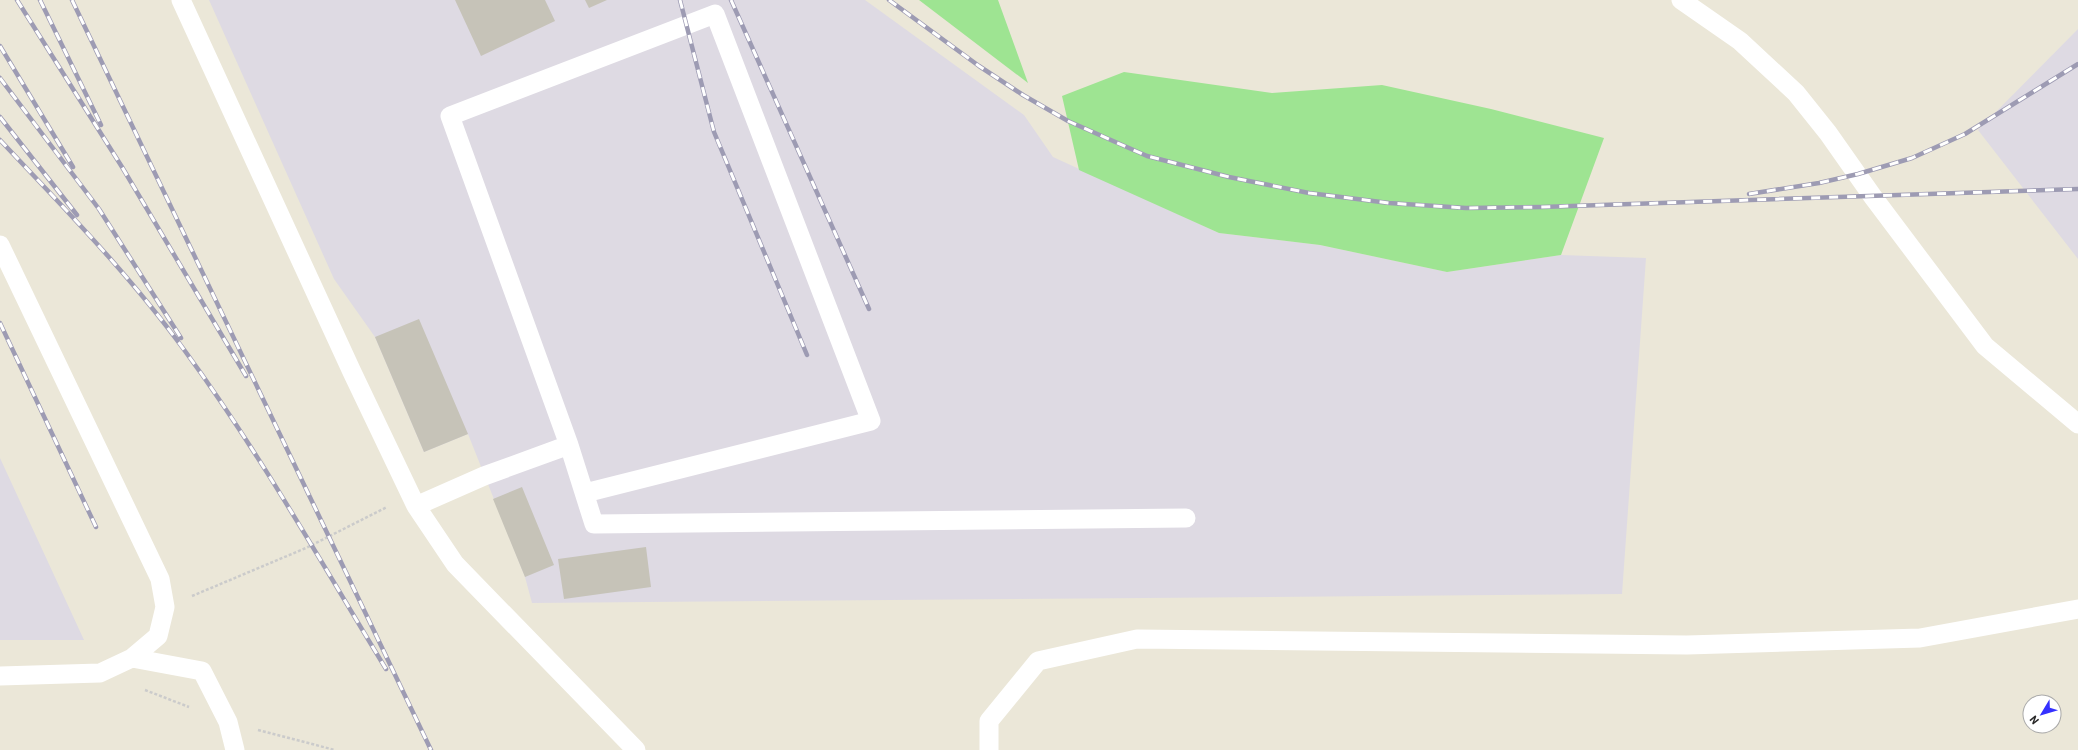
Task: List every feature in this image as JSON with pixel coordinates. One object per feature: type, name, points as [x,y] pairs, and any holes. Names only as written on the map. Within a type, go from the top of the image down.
[{"type":"lane","points":[[181,0],[352,372],[414,501],[455,564],[636,750]]},
{"type":"lane","points":[[1681,0],[1740,41],[1796,93],[1828,133],[1873,197],[1985,346],[2078,424]]},
{"type":"lane","points":[[585,493],[871,421],[715,14],[450,116],[569,445],[594,524],[1186,518]]},
{"type":"lane","points":[[0,245],[160,579],[165,607],[158,636],[132,658],[100,673],[0,676]]},
{"type":"lane","points":[[414,501],[569,445]]},
{"type":"lane","points":[[989,750],[989,721],[1038,661],[1137,639],[1687,646],[1920,638],[2078,609]]},
{"type":"lane","points":[[132,658],[202,671],[228,722],[235,750]]},
{"type":"path","points":[[165,607],[414,501]]},
{"type":"shaded area","points":[[209,0],[865,0],[1024,115],[1053,157],[1219,233],[1320,245],[1447,272],[1561,255],[1646,258],[1622,594],[532,603],[525,577],[468,434],[424,452],[375,337],[334,279]]},
{"type":"shaded area","points":[[2078,29],[2078,259],[1978,130]]},
{"type":"shaded area","points":[[0,458],[84,640],[0,640]]},
{"type":"green space","points":[[919,0],[998,0],[1028,83]]},
{"type":"green space","points":[[1124,72],[1272,93],[1382,85],[1491,109],[1604,138],[1561,255],[1447,272],[1320,245],[1219,233],[1079,170],[1062,96]]},
{"type":"building","points":[[455,0],[545,0],[555,21],[481,56]]},
{"type":"building","points":[[585,0],[607,0],[589,8]]},
{"type":"building","points":[[419,319],[468,434],[424,452],[375,337]]},
{"type":"building","points":[[522,487],[554,565],[525,577],[493,499]]},
{"type":"building","points":[[646,547],[651,587],[564,599],[558,559]]},
{"type":"railway","points":[[17,0],[122,167],[246,376]]},
{"type":"railway","points":[[40,0],[101,125]]},
{"type":"railway","points":[[72,0],[431,750]]},
{"type":"railway","points":[[680,0],[714,132],[807,355]]},
{"type":"railway","points":[[731,0],[869,309]]},
{"type":"railway","points":[[889,0],[979,66],[1023,95],[1068,121],[1147,156],[1229,177],[1309,193],[1389,203],[1466,208],[1542,207],[2078,189]]},
{"type":"railway","points":[[0,46],[73,167]]},
{"type":"railway","points":[[1749,194],[1819,183],[1858,174],[1912,158],[1965,134],[2078,64]]},
{"type":"railway","points":[[0,78],[99,209],[181,338]]},
{"type":"railway","points":[[0,117],[77,215]]},
{"type":"railway","points":[[0,140],[119,269],[185,351],[264,468],[386,669]]},
{"type":"railway","points":[[0,323],[96,527]]}]
